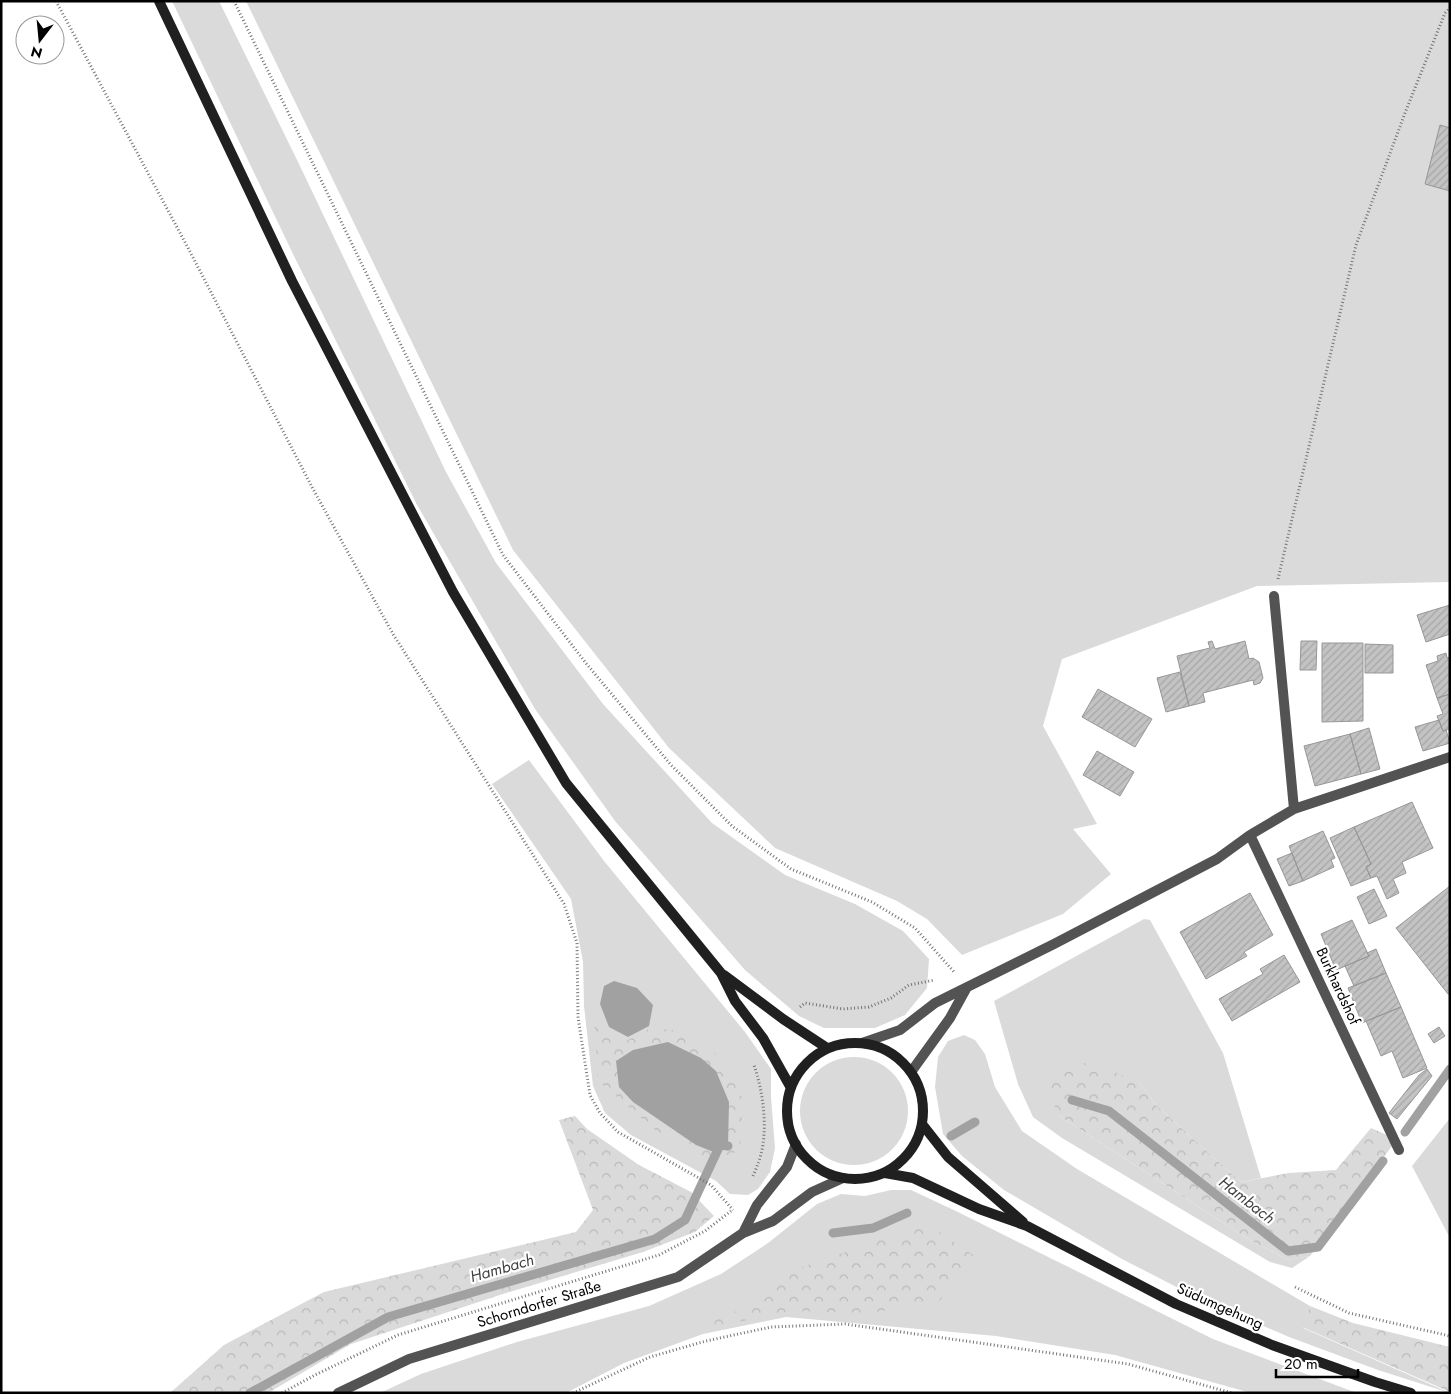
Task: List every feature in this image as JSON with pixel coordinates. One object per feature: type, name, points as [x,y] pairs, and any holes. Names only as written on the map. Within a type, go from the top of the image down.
[{"type":"main road","points":[[159,1],[292,281],[453,592],[566,784],[721,973],[735,1001],[763,1038],[792,1088]]},
{"type":"main road","points":[[721,973],[783,1020],[827,1048]]},
{"type":"main road","points":[[862,1043],[881,1048],[898,1058],[911,1072],[920,1088],[924,1106],[922,1124],[915,1144],[902,1161],[884,1172],[864,1179],[843,1178],[824,1172],[808,1160],[796,1144],[789,1127],[787,1109],[797,1074],[808,1061],[827,1048],[842,1044],[862,1043]]},
{"type":"main road","name":"Südumgehung","points":[[922,1124],[948,1157],[1027,1226]]},
{"type":"main road","name":"Südumgehung","points":[[884,1172],[913,1178],[979,1209],[1027,1226],[1176,1304],[1272,1345],[1410,1393]]},
{"type":"street","points":[[1274,596],[1294,809]]},
{"type":"street","points":[[862,1043],[900,1030],[935,1003],[1218,859],[1250,835],[1294,809],[1450,757]]},
{"type":"street","name":"Burkhardshof","points":[[1250,835],[1399,1150]]},
{"type":"street","points":[[911,1072],[950,1018],[967,986]]},
{"type":"street","name":"Schorndorfer Straße","points":[[743,1233],[757,1205],[787,1167],[796,1144]]},
{"type":"street","name":"Schorndorfer Straße","points":[[338,1393],[409,1359],[678,1277],[743,1233],[773,1221],[812,1192],[843,1178]]},
{"type":"path","points":[[56,1],[187,246],[313,489],[393,634],[564,904],[577,943],[578,1017],[590,1095],[600,1113],[618,1132],[711,1185],[732,1210],[743,1233]]},
{"type":"path","points":[[234,1],[502,555],[585,662],[671,765],[732,826],[791,869],[872,902],[915,928],[958,976],[950,978]]},
{"type":"path","points":[[1274,596],[1356,245],[1405,113],[1445,13],[1450,8]]},
{"type":"path","points":[[783,1020],[805,1003],[843,1009],[869,1007],[891,998],[909,985],[942,979]]},
{"type":"path","points":[[752,1178],[762,1153],[764,1121],[761,1087],[752,1060],[755,1048],[763,1038]]},
{"type":"path","points":[[282,1393],[398,1335],[659,1255],[705,1231],[732,1210],[738,1202]]},
{"type":"path","points":[[1295,1287],[1349,1313],[1450,1336]]},
{"type":"path","points":[[573,1393],[650,1358],[706,1341],[771,1327],[846,1324],[1128,1364],[1232,1393]]},
{"type":"green space","points":[[172,1],[219,1],[446,472],[496,563],[603,704],[712,823],[785,875],[855,904],[903,931],[929,959],[927,988],[905,1015],[875,1028],[824,1028],[799,1016],[745,970],[615,821],[535,709],[416,503],[293,254]]},
{"type":"green space","points":[[246,1],[1450,1],[1450,582],[1257,586],[1062,659],[1043,726],[1097,824],[1073,829],[1111,874],[1063,914],[962,955],[927,919],[897,901],[775,848],[669,748],[513,550]]},
{"type":"green space","points":[[529,760],[604,861],[745,1032],[771,1069],[775,1148],[770,1172],[758,1189],[748,1195],[730,1194],[716,1181],[631,1135],[605,1113],[593,1086],[584,1006],[583,962],[571,899],[492,784]]},
{"type":"green space","points":[[1144,919],[1150,920],[1223,1053],[1261,1178],[1241,1182],[1156,1105],[1139,1082],[1058,1115],[1248,1239],[1288,1260],[1310,1256],[1292,1268],[1270,1262],[1062,1138],[1033,1117],[1018,1084],[994,1001]]},
{"type":"green space","points":[[594,1017],[626,1041],[651,1028],[672,1030],[717,1054],[743,1099],[740,1151],[709,1161],[655,1130],[598,1081]]},
{"type":"green space","points":[[964,1035],[975,1040],[985,1054],[995,1087],[1022,1131],[1077,1169],[1310,1306],[1303,1328],[1450,1393],[1378,1370],[1289,1337],[1194,1296],[1122,1259],[1004,1190],[962,1156],[943,1134],[935,1087],[938,1057],[948,1041]]},
{"type":"green space","points":[[854,1057],[875,1061],[892,1073],[904,1090],[908,1111],[904,1132],[892,1149],[875,1161],[854,1165],[833,1161],[816,1149],[804,1132],[800,1111],[804,1090],[816,1073],[833,1061]]},
{"type":"green space","points":[[1089,1062],[1139,1082],[1156,1105],[1241,1182],[1289,1173],[1336,1170],[1371,1128],[1389,1136],[1392,1146],[1310,1256],[1288,1260],[1248,1239],[1058,1115],[1045,1081],[1065,1069]]},
{"type":"green space","points":[[575,1116],[587,1129],[639,1165],[691,1192],[714,1216],[695,1232],[643,1252],[506,1293],[351,1344],[268,1393],[170,1393],[224,1345],[324,1292],[576,1232],[593,1210],[559,1120]]},
{"type":"green space","points":[[1450,1118],[1450,1238],[1412,1166]]},
{"type":"green space","points":[[891,1190],[911,1190],[1213,1339],[1357,1393],[1251,1393],[1115,1355],[996,1336],[786,1317],[703,1334],[624,1363],[566,1393],[380,1393],[421,1374],[517,1342],[649,1306],[721,1274],[768,1243],[817,1204],[841,1194],[865,1196]]},
{"type":"green space","points":[[928,1224],[973,1255],[939,1302],[870,1313],[790,1311],[687,1333],[772,1295],[773,1277]]},
{"type":"green space","points":[[1310,1306],[1353,1323],[1450,1347],[1450,1392],[1302,1327]]},
{"type":"shaded area","points":[[614,981],[637,988],[653,1005],[649,1026],[628,1037],[609,1027],[600,1004],[604,986]]},
{"type":"shaded area","points":[[668,1042],[701,1058],[716,1071],[729,1102],[728,1146],[716,1153],[696,1145],[633,1102],[619,1087],[616,1061],[633,1050]]},
{"type":"building","points":[[1440,125],[1450,128],[1450,191],[1425,184]]},
{"type":"building","points":[[1450,605],[1450,634],[1426,642],[1417,615]]},
{"type":"building","points":[[1212,641],[1215,649],[1245,641],[1249,659],[1253,658],[1259,662],[1263,678],[1260,683],[1254,685],[1253,680],[1203,693],[1205,702],[1189,706],[1177,656],[1210,648],[1208,642]]},
{"type":"building","points":[[1301,641],[1317,641],[1316,670],[1300,670]]},
{"type":"building","points":[[1322,643],[1363,643],[1363,721],[1322,722]]},
{"type":"building","points":[[1365,644],[1393,645],[1393,673],[1365,673]]},
{"type":"building","points":[[1446,653],[1447,658],[1450,657],[1450,694],[1437,698],[1426,665],[1438,661],[1437,656]]},
{"type":"building","points":[[1180,672],[1189,706],[1166,712],[1157,678]]},
{"type":"building","points":[[1098,689],[1152,719],[1135,747],[1082,717]]},
{"type":"building","points":[[1450,694],[1450,729],[1443,731],[1437,716],[1443,714],[1437,698]]},
{"type":"building","points":[[1439,720],[1443,731],[1446,730],[1450,743],[1423,751],[1415,727]]},
{"type":"building","points":[[1369,728],[1380,769],[1361,774],[1350,734]]},
{"type":"building","points":[[1350,734],[1361,774],[1315,786],[1304,746]]},
{"type":"building","points":[[1097,751],[1134,772],[1120,796],[1083,775]]},
{"type":"building","points":[[1412,802],[1433,848],[1402,862],[1406,873],[1393,879],[1399,893],[1387,899],[1377,876],[1371,878],[1366,867],[1371,864],[1354,827]]},
{"type":"building","points":[[1354,827],[1371,864],[1366,867],[1371,878],[1351,886],[1330,838]]},
{"type":"building","points":[[1323,831],[1335,858],[1331,860],[1334,867],[1303,881],[1289,846]]},
{"type":"building","points":[[1292,853],[1303,881],[1289,886],[1277,859]]},
{"type":"building","points":[[1450,886],[1450,993],[1448,994],[1396,928]]},
{"type":"building","points":[[1374,889],[1387,916],[1369,924],[1357,897]]},
{"type":"building","points":[[1250,893],[1273,935],[1244,952],[1247,956],[1206,979],[1180,932]]},
{"type":"building","points":[[1352,920],[1369,956],[1336,970],[1321,934]]},
{"type":"building","points":[[1376,949],[1386,973],[1354,986],[1345,966],[1369,956],[1367,953]]},
{"type":"building","points":[[1284,955],[1300,982],[1232,1021],[1219,999],[1263,974],[1260,969]]},
{"type":"building","points":[[1386,973],[1401,1007],[1362,1023],[1348,988]]},
{"type":"building","points":[[1401,1007],[1427,1068],[1403,1078],[1392,1051],[1381,1056],[1366,1021]]},
{"type":"building","points":[[1439,1027],[1445,1036],[1434,1043],[1428,1034]]},
{"type":"building","points":[[1427,1069],[1432,1076],[1397,1119],[1389,1113],[1419,1075]]},
{"type":"waterway","name":"Hambach","points":[[1405,1132],[1450,1069]]},
{"type":"waterway","name":"Hambach","points":[[1072,1100],[1109,1111],[1288,1251],[1318,1247],[1383,1161]]},
{"type":"waterway","name":"Hambach","points":[[951,1136],[975,1122]]},
{"type":"waterway","name":"Hambach","points":[[250,1393],[388,1317],[655,1239],[685,1220],[720,1145],[728,1146]]},
{"type":"waterway","name":"Hambach","points":[[833,1233],[873,1228],[907,1213]]}]
